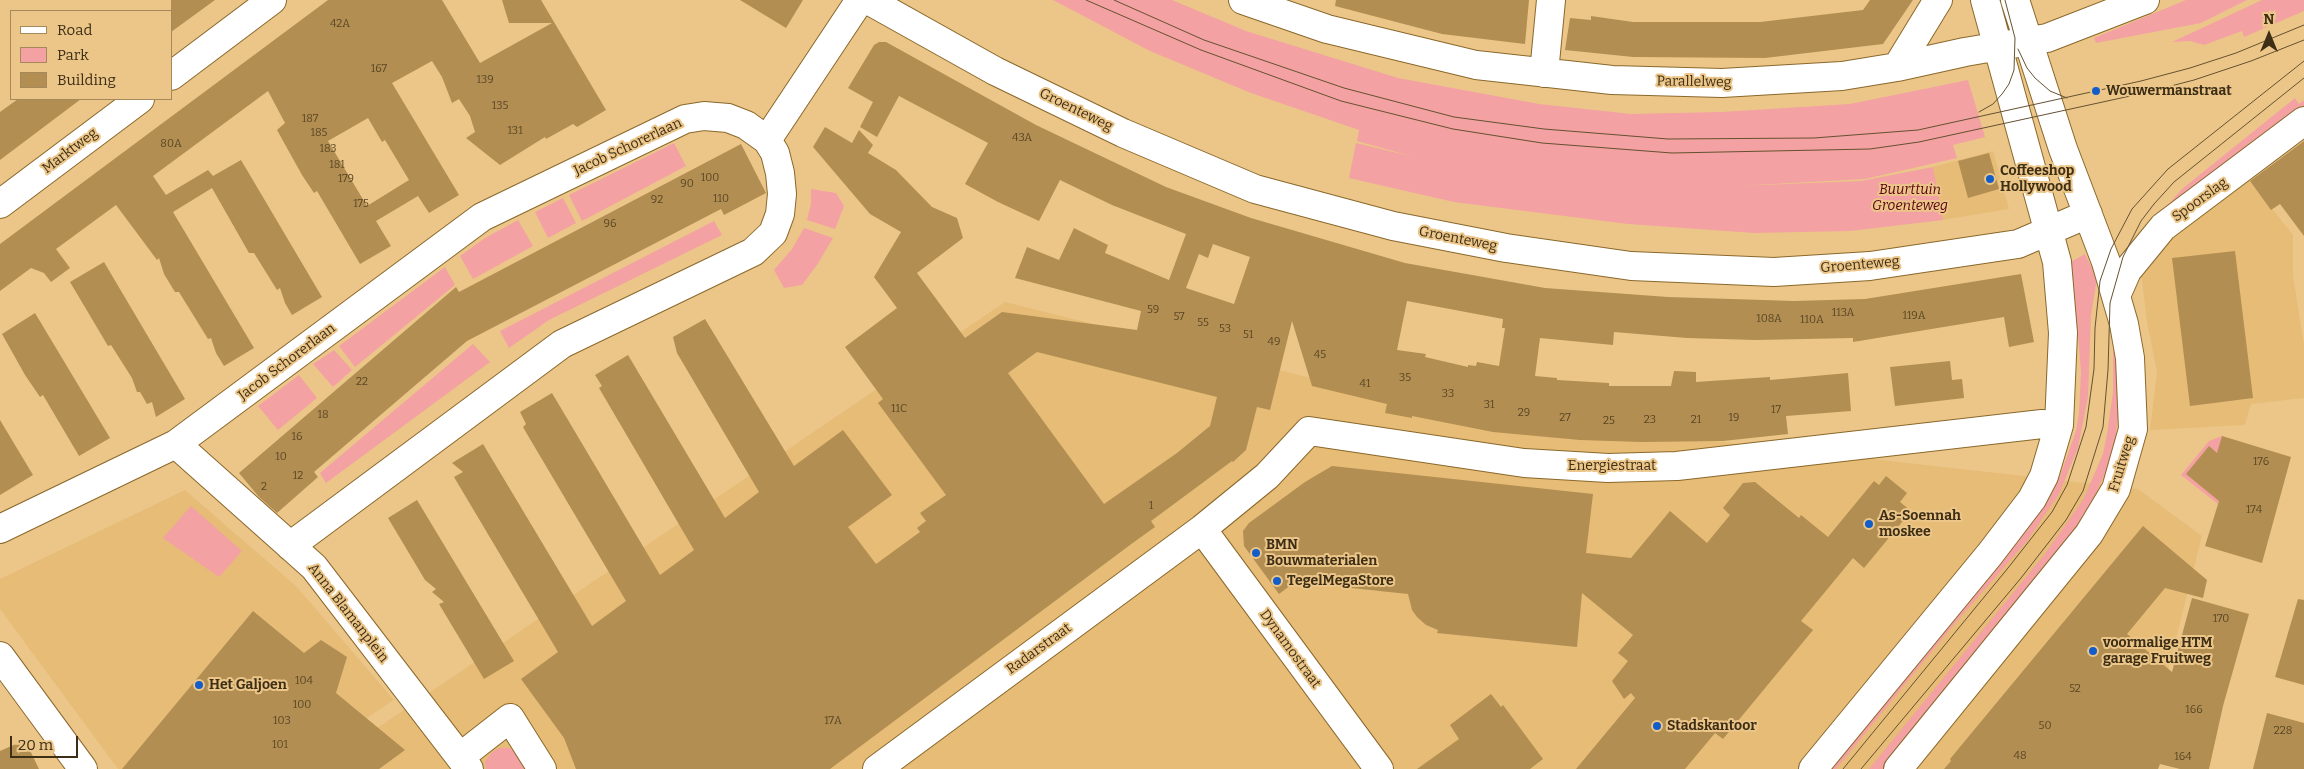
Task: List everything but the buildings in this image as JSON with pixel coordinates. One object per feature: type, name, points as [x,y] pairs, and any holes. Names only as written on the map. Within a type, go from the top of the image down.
[{"type":"street","points":[[172,75],[272,0]]},
{"type":"street","points":[[290,546],[562,344],[728,266],[776,238],[782,194],[775,153],[767,140],[860,0]]},
{"type":"street","name":"Groenteweg","points":[[868,0],[996,71],[1123,133],[1255,189],[1402,228],[1506,248],[1631,266],[1774,272],[1870,266],[2018,244],[2088,214]]},
{"type":"street","name":"Parallelweg","points":[[1243,0],[1327,29],[1476,65],[1612,80],[1722,83],[1842,76],[1897,67],[1998,46],[2029,42],[2072,30],[2145,0]]},
{"type":"street","points":[[1544,72],[1551,0]]},
{"type":"street","points":[[1897,67],[1938,0]]},
{"type":"street","points":[[1813,769],[1990,554],[2032,499],[2044,476],[2059,425],[2063,333],[2057,262],[1985,0]]},
{"type":"street","points":[[2016,0],[2029,42]]},
{"type":"street","name":"Fruitweg","points":[[1898,769],[2048,587],[2089,534],[2113,495],[2133,429],[2130,358],[2116,296],[2063,148],[2029,42]]},
{"type":"street","name":"Marktweg","points":[[0,204],[139,100]]},
{"type":"street","name":"Jacob Schorerlaan","points":[[0,529],[176,444],[482,217],[685,119],[704,116],[728,118],[746,125],[767,140]]},
{"type":"street","name":"Spoorslag","points":[[2116,296],[2127,271],[2163,227],[2304,121]]},
{"type":"street","name":"Energiestraat","points":[[1202,529],[1267,476],[1309,431],[1524,463],[1608,468],[1678,466],[2042,424],[2059,425]]},
{"type":"street","name":"Anna Blamanplein","points":[[176,444],[314,567],[464,763]]},
{"type":"street","name":"Radarstraat","points":[[877,769],[1202,529]]},
{"type":"street","name":"Dynamostraat","points":[[1202,529],[1379,769]]},
{"type":"street","points":[[4,670],[83,769]]},
{"type":"street","points":[[464,763],[510,718],[542,769]]},
{"type":"shaded area","points":[[1993,151],[2009,209],[1943,220],[1933,167]]},
{"type":"shaded area","points":[[2241,170],[2293,235],[2293,276],[2304,344],[2304,398],[2251,404],[2245,425],[2150,430],[2157,372],[2147,322],[2139,256]]},
{"type":"shaded area","points":[[1005,302],[1440,410],[2138,489],[2202,536],[2143,769],[317,769]]},
{"type":"shaded area","points":[[185,490],[297,587],[394,700],[290,769],[118,769],[0,609],[0,579]]},
{"type":"green space","name":"Buurttuin Groenteweg","points":[[1053,0],[1172,0],[1246,31],[1398,78],[1539,104],[1631,114],[1721,112],[1850,104],[1968,80],[1985,137],[1953,145],[1957,158],[1865,179],[1736,186],[1861,181],[1933,167],[1943,220],[1850,231],[1754,233],[1628,224],[1454,202],[1349,178],[1356,143],[1414,157],[1357,141],[1359,130],[1251,93],[1150,51]]},
{"type":"green space","points":[[2186,0],[2247,0],[2201,23],[2096,43],[2094,38]]},
{"type":"green space","points":[[2262,0],[2304,0],[2304,11],[2244,37],[2242,31],[2204,45],[2190,41],[2172,42]]},
{"type":"green space","points":[[2295,98],[2299,104],[2304,100],[2304,106],[2152,223],[2182,189]]},
{"type":"green space","points":[[674,143],[686,166],[582,221],[569,195]]},
{"type":"green space","points":[[811,189],[836,193],[844,206],[835,229],[807,220],[811,204]]},
{"type":"green space","points":[[563,198],[576,223],[548,238],[535,212]]},
{"type":"green space","points":[[518,220],[533,246],[473,279],[460,256],[485,238]]},
{"type":"green space","points":[[714,221],[722,235],[549,320],[509,348],[500,331]]},
{"type":"green space","points":[[804,228],[833,238],[817,265],[802,285],[784,288],[774,270],[792,249]]},
{"type":"green space","points":[[2085,254],[2097,278],[2091,316],[2088,397],[2078,448],[2059,494],[2027,541],[1952,627],[1836,769],[1825,769],[2042,507],[2060,476],[2076,431],[2081,373],[2069,263]]},
{"type":"green space","points":[[445,267],[455,285],[355,367],[339,346]]},
{"type":"green space","points":[[2113,331],[2119,362],[2119,410],[2115,441],[2106,472],[2089,508],[2073,532],[1885,769],[1869,769],[2044,555],[2083,500],[2103,454],[2107,434],[2113,392]]},
{"type":"green space","points":[[473,344],[490,362],[326,483],[320,473]]},
{"type":"green space","points":[[334,350],[352,370],[333,387],[313,364]]},
{"type":"green space","points":[[299,375],[317,398],[278,430],[258,406]]},
{"type":"green space","points":[[2222,436],[2240,442],[2228,468],[2218,504],[2181,475],[2209,441]]},
{"type":"green space","points":[[191,506],[242,551],[219,577],[163,538]]},
{"type":"green space","points":[[499,748],[510,748],[521,752],[533,769],[486,769],[485,762],[491,753]]},
{"type":"tram line","points":[[1086,0],[1201,50],[1341,101],[1453,129],[1542,143],[1672,153],[1870,149],[1919,142],[2144,93],[2194,80],[2251,61],[2304,40]]},
{"type":"tram line","points":[[1114,0],[1204,40],[1344,88],[1454,117],[1544,129],[1668,139],[1814,138],[1918,130],[2141,81],[2190,68],[2236,53],[2304,25]]},
{"type":"tram line","points":[[1979,112],[1993,104],[2002,94],[2009,84],[2014,70],[2015,38],[2005,0]]},
{"type":"tram line","points":[[2018,49],[2027,68],[2035,78],[2050,91],[2067,98]]},
{"type":"tram line","points":[[1843,769],[2008,568],[2052,512],[2067,485],[2086,427],[2094,369],[2095,328],[2100,281],[2111,249],[2132,209],[2168,169],[2304,61]]},
{"type":"tram line","points":[[1861,769],[2021,578],[2066,520],[2083,491],[2103,427],[2108,370],[2110,303],[2123,257],[2141,221],[2174,182],[2304,78]]},
{"type":"place","name":"Wouwermanstraat","points":[[2096,91]]},
{"type":"place","name":"Coffeeshop Hollywood","points":[[1990,179]]},
{"type":"place","name":"As-Soennah moskee","points":[[1869,524]]},
{"type":"place","name":"BMN Bouwmaterialen","points":[[1256,553]]},
{"type":"place","name":"TegelMegaStore","points":[[1277,581]]},
{"type":"place","name":"voormalige HTM garage Fruitweg","points":[[2093,651]]},
{"type":"place","name":"Het Galjoen","points":[[199,685]]},
{"type":"place","name":"Stadskantoor","points":[[1657,726]]}]
